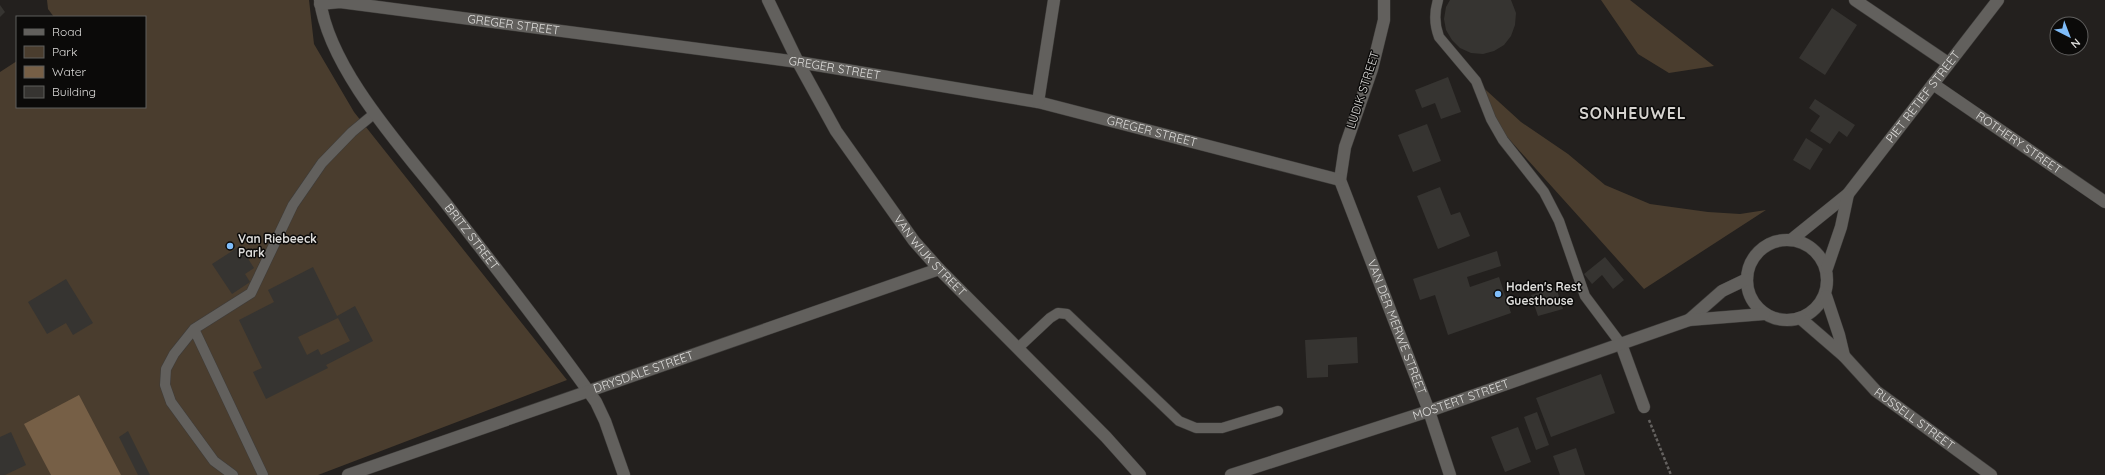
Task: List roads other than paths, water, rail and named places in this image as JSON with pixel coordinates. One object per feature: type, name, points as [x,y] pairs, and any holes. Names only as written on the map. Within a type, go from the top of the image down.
[{"type":"street","name":"VAN WIJK STREET","points":[[768,0],[798,62],[836,132],[914,241],[939,269],[1106,437],[1140,475]]},
{"type":"street","points":[[1038,102],[1054,0]]},
{"type":"street","name":"LUDIK STREET","points":[[1340,180],[1344,146],[1372,69],[1384,20],[1384,0]]},
{"type":"street","points":[[1855,0],[1948,63]]},
{"type":"street","name":"GREGER STREET","points":[[320,2],[340,2],[798,62],[1038,102],[1340,180]]},
{"type":"street","name":"BRITZ STREET","points":[[320,2],[332,44],[364,99],[588,392],[605,421],[624,475]]},
{"type":"street","name":"PIET RETIEF STREET","points":[[1791,240],[1848,194],[1994,2]]},
{"type":"street","name":"ROTHERY STREET","points":[[1933,84],[2105,202]]},
{"type":"street","name":"VAN DER MERWE STREET","points":[[1340,180],[1429,411],[1450,475]]},
{"type":"street","name":"PIET RETIEF STREET","points":[[1827,268],[1841,227],[1848,194]]},
{"type":"street","points":[[1791,240],[1803,243],[1818,254],[1827,268],[1828,283],[1826,296],[1816,310],[1800,318],[1786,322],[1764,314],[1749,295],[1747,279],[1750,264],[1761,250],[1775,242],[1791,240]]},
{"type":"street","name":"DRYSDALE STREET","points":[[348,475],[939,269]]},
{"type":"street","name":"MOSTERT STREET","points":[[1689,320],[1722,291],[1747,279]]},
{"type":"street","name":"RUSSELL STREET","points":[[1826,296],[1839,335],[1844,356]]},
{"type":"street","name":"MOSTERT STREET","points":[[1232,475],[1429,411],[1689,320],[1764,314]]},
{"type":"street","name":"RUSSELL STREET","points":[[1800,318],[1844,356],[1876,391],[1991,475]]},
{"type":"street","points":[[1621,344],[1644,407]]},
{"type":"lane","points":[[1438,0],[1435,11],[1435,28],[1439,37],[1476,81],[1491,119],[1503,140],[1544,192],[1559,221],[1585,296],[1621,344]]},
{"type":"lane","points":[[232,475],[214,461],[171,402],[165,385],[166,369],[174,354],[194,329],[251,294],[293,205],[322,164],[352,132],[375,113]]},
{"type":"lane","points":[[1018,348],[1050,318],[1058,313],[1066,314],[1179,421],[1196,428],[1222,428],[1278,411]]},
{"type":"lane","points":[[194,329],[262,475]]},
{"type":"water","points":[[79,395],[121,475],[51,475],[24,424]]},
{"type":"place","name":"Van Riebeeck Park","points":[[230,246]]},
{"type":"place","name":"Haden's Rest Guesthouse","points":[[1498,294]]},
{"type":"district","name":"SONHEUWEL","points":[[1633,113]]}]
